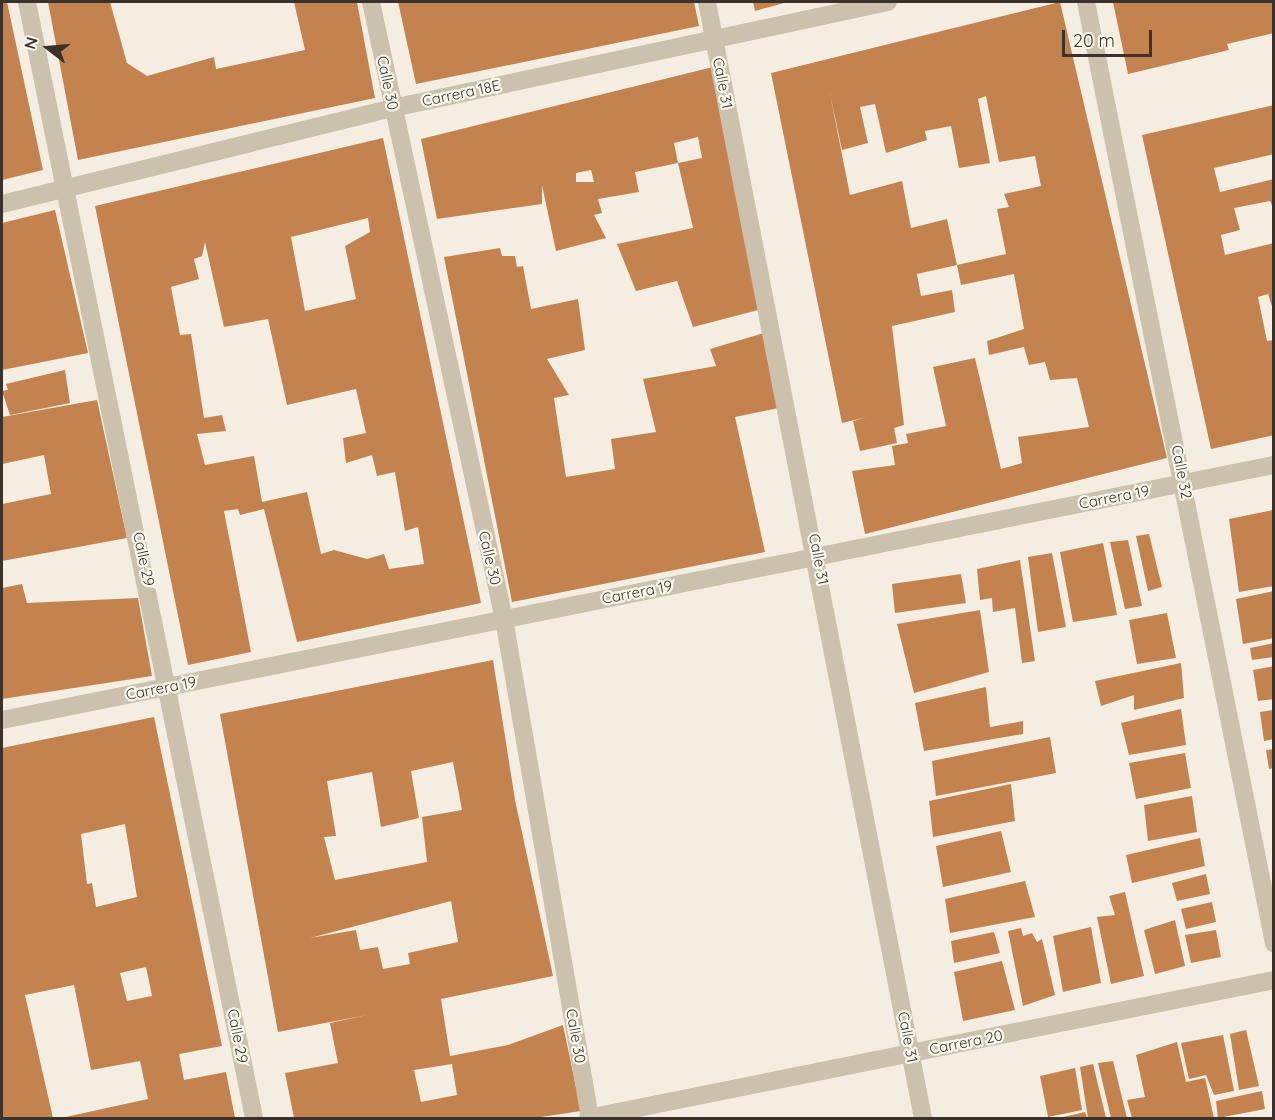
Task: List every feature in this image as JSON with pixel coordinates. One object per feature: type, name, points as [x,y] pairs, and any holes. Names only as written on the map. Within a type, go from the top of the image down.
[{"type":"street","name":"Calle 29","points":[[27,2],[170,686],[254,1119]]},
{"type":"street","name":"Calle 30","points":[[371,2],[504,619],[589,1118]]},
{"type":"street","name":"Calle 31","points":[[707,2],[818,556],[923,1119]]},
{"type":"street","name":"Carrera 18E","points":[[2,204],[393,108],[888,2]]},
{"type":"street","name":"Calle 32","points":[[1086,2],[1184,483],[1274,943]]},
{"type":"street","name":"Carrera 19","points":[[2,720],[1274,465]]},
{"type":"street","name":"Carrera 20","points":[[589,1118],[1274,980]]},
{"type":"building","points":[[2,2],[7,2],[43,170],[2,180]]},
{"type":"building","points":[[48,2],[110,2],[127,63],[147,76],[214,57],[216,69],[305,50],[294,2],[357,2],[375,98],[78,160]]},
{"type":"building","points":[[398,2],[694,2],[699,26],[416,84]]},
{"type":"building","points":[[753,2],[788,2],[755,11]]},
{"type":"building","points":[[1060,2],[1167,458],[865,534],[852,471],[895,465],[892,446],[908,443],[906,434],[946,426],[933,367],[975,358],[1001,469],[1022,463],[1018,437],[1089,427],[1077,378],[1050,380],[1045,362],[1029,365],[1024,347],[989,355],[987,341],[1024,329],[1014,274],[961,285],[957,265],[917,274],[921,296],[952,290],[955,312],[892,326],[904,425],[894,428],[897,443],[860,451],[853,421],[867,417],[842,423],[771,73]],"holes":[[[829,89],[842,150],[868,143],[860,107],[875,104],[886,153],[927,140],[925,131],[951,126],[959,168],[990,163],[978,99],[986,96],[999,162],[1035,156],[1041,186],[1004,194],[1009,207],[997,209],[1006,254],[957,265],[947,219],[911,228],[902,181],[850,195]]]},
{"type":"building","points":[[1113,2],[1274,2],[1274,33],[1227,44],[1229,50],[1128,74]]},
{"type":"building","points":[[713,67],[766,308],[693,327],[677,281],[636,291],[617,244],[693,228],[678,163],[635,172],[639,192],[598,199],[602,213],[594,215],[606,238],[556,251],[542,185],[542,204],[437,219],[421,139]],"holes":[[[698,137],[702,158],[678,163],[674,143]],[[591,170],[594,182],[576,182],[576,173]]]},
{"type":"building","points":[[1274,105],[1274,154],[1214,168],[1220,192],[1274,179],[1274,210],[1270,201],[1234,208],[1240,230],[1221,235],[1225,255],[1274,243],[1274,313],[1268,294],[1258,297],[1267,341],[1274,340],[1274,435],[1211,449],[1142,135]]},
{"type":"building","points":[[383,138],[481,603],[297,642],[264,509],[240,515],[238,509],[224,511],[251,652],[188,665],[95,206]],"holes":[[[368,218],[370,232],[345,246],[356,299],[305,311],[291,237]],[[205,242],[224,327],[268,319],[287,405],[356,389],[366,433],[343,438],[346,463],[372,455],[377,476],[395,472],[405,531],[418,527],[424,564],[389,569],[384,554],[367,559],[334,550],[321,554],[307,492],[262,502],[254,456],[205,465],[197,434],[226,431],[222,415],[204,418],[191,334],[180,335],[171,287],[199,279],[194,259],[202,256]]]},
{"type":"building","points":[[55,210],[88,353],[2,370],[2,223]]},
{"type":"building","points":[[500,248],[502,256],[515,256],[517,267],[523,266],[531,309],[578,299],[585,350],[547,359],[569,395],[554,398],[566,477],[615,469],[611,439],[656,432],[643,379],[716,366],[710,349],[771,331],[788,406],[735,417],[765,552],[512,602],[444,257]]},
{"type":"building","points":[[65,370],[70,403],[10,415],[2,391],[8,390],[6,384]]},
{"type":"building","points":[[97,400],[127,538],[2,561],[2,504],[51,494],[44,455],[2,464],[2,417]]},
{"type":"building","points":[[1273,510],[1274,586],[1239,592],[1229,519]]},
{"type":"building","points":[[1149,534],[1162,587],[1148,591],[1136,536]]},
{"type":"building","points":[[1128,540],[1142,606],[1125,609],[1110,542]]},
{"type":"building","points":[[1103,543],[1117,615],[1073,622],[1060,552]]},
{"type":"building","points":[[1052,553],[1066,627],[1038,632],[1028,557]]},
{"type":"building","points":[[1020,560],[1035,661],[1022,663],[1015,608],[993,612],[992,598],[980,600],[977,569]]},
{"type":"building","points":[[961,574],[966,603],[895,613],[892,584]]},
{"type":"building","points":[[22,584],[27,603],[138,598],[152,676],[2,699],[2,588]]},
{"type":"building","points":[[1274,591],[1274,638],[1243,644],[1236,599]]},
{"type":"building","points":[[980,610],[989,672],[914,693],[897,624]]},
{"type":"building","points":[[1167,613],[1176,658],[1137,664],[1129,620]]},
{"type":"building","points":[[1274,643],[1274,657],[1252,660],[1250,648]]},
{"type":"building","points":[[493,660],[515,800],[553,976],[441,999],[450,1056],[508,1045],[563,1025],[581,1111],[534,1118],[294,1118],[285,1073],[338,1063],[330,1023],[367,1015],[278,1032],[220,714]],"holes":[[[453,762],[462,810],[422,817],[427,862],[335,880],[324,837],[336,836],[327,781],[372,772],[381,827],[419,818],[411,771]],[[451,901],[458,942],[408,953],[410,964],[383,969],[378,947],[360,950],[356,930],[310,938]],[[452,1064],[457,1095],[421,1102],[414,1070]]]},
{"type":"building","points":[[1181,663],[1184,698],[1134,710],[1134,695],[1101,706],[1095,681]]},
{"type":"building","points":[[1274,666],[1274,699],[1258,701],[1253,670]]},
{"type":"building","points":[[986,687],[990,727],[1023,721],[1023,734],[924,751],[915,703]]},
{"type":"building","points":[[1181,709],[1186,745],[1129,755],[1121,723]]},
{"type":"building","points":[[1274,710],[1274,739],[1264,741],[1260,712]]},
{"type":"building","points":[[154,717],[222,1046],[179,1054],[184,1080],[226,1072],[235,1118],[61,1118],[148,1099],[140,1061],[91,1070],[74,985],[25,995],[53,1118],[2,1118],[2,748]],"holes":[[[125,824],[137,897],[96,907],[92,883],[87,884],[81,834]],[[146,967],[152,996],[127,1001],[120,973]]]},
{"type":"building","points":[[1050,737],[1056,773],[936,796],[932,761]]},
{"type":"building","points":[[1274,749],[1274,768],[1269,769],[1266,750]]},
{"type":"building","points":[[1185,753],[1191,788],[1136,799],[1129,763]]},
{"type":"building","points":[[1011,784],[1015,821],[933,837],[929,801]]},
{"type":"building","points":[[1192,796],[1197,832],[1148,841],[1144,805]]},
{"type":"building","points":[[1001,831],[1011,872],[943,887],[936,846]]},
{"type":"building","points":[[1200,838],[1205,866],[1132,883],[1126,855]]},
{"type":"building","points":[[1206,874],[1210,894],[1177,901],[1172,883]]},
{"type":"building","points":[[1025,881],[1035,917],[950,933],[945,899]]},
{"type":"building","points":[[1125,892],[1144,976],[1111,984],[1097,917],[1115,915],[1109,896]]},
{"type":"building","points":[[1212,902],[1216,922],[1186,929],[1181,909]]},
{"type":"building","points":[[1175,920],[1185,966],[1155,974],[1144,930]]},
{"type":"building","points":[[1091,927],[1101,983],[1063,992],[1053,936]]},
{"type":"building","points":[[1021,928],[1023,936],[1032,933],[1037,942],[1042,939],[1055,995],[1023,1006],[1008,931]]},
{"type":"building","points":[[1216,930],[1221,957],[1191,963],[1185,935]]},
{"type":"building","points":[[994,932],[1000,953],[954,963],[951,941]]},
{"type":"building","points":[[1002,961],[1015,1010],[963,1021],[954,972]]},
{"type":"building","points":[[1246,1030],[1259,1086],[1239,1090],[1230,1034]]},
{"type":"building","points":[[1223,1035],[1234,1091],[1214,1095],[1206,1075],[1189,1079],[1181,1043]]},
{"type":"building","points":[[1177,1042],[1186,1082],[1205,1078],[1214,1118],[1132,1118],[1127,1100],[1145,1097],[1136,1055]]},
{"type":"building","points":[[1113,1061],[1127,1118],[1111,1118],[1098,1063]]},
{"type":"building","points":[[1093,1064],[1106,1118],[1088,1118],[1080,1067]]},
{"type":"building","points":[[1075,1068],[1082,1110],[1048,1117],[1040,1076]]},
{"type":"building","points":[[1262,1091],[1265,1109],[1218,1118],[1216,1101]]},
{"type":"building","points":[[1085,1112],[1087,1118],[1059,1118]]}]
